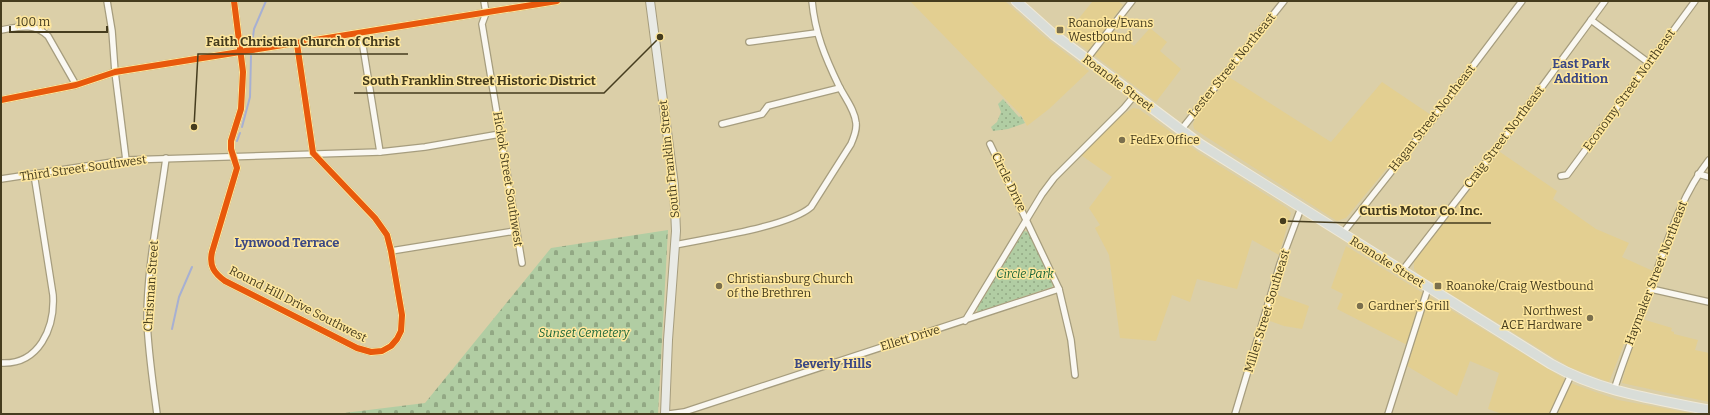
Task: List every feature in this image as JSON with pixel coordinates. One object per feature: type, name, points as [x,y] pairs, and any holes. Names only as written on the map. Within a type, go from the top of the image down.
[{"type":"main road","name":"South Franklin Street","points":[[650,1],[674,185],[676,245],[668,340],[665,414]]},
{"type":"main road","name":"Roanoke Street","points":[[1016,1],[1047,29],[1086,60],[1180,130],[1428,288],[1571,375],[1614,390],[1709,410]]},
{"type":"street","points":[[107,1],[112,31],[115,72],[126,160]]},
{"type":"street","points":[[233,155],[231,141],[241,109],[243,91],[241,51],[234,1]]},
{"type":"street","name":"Hickok Street Southwest","points":[[484,1],[486,13],[482,24],[515,231],[522,263]]},
{"type":"street","points":[[1,100],[76,85],[115,72],[241,51],[361,34],[557,1]]},
{"type":"street","points":[[676,245],[786,220],[805,212],[811,207],[855,134],[856,123],[851,108],[822,50],[816,32],[812,1]]},
{"type":"street","points":[[1086,60],[1132,1]]},
{"type":"street","name":"Lester Street Northeast","points":[[1180,130],[1284,1]]},
{"type":"street","name":"Hagan Street Northeast","points":[[1342,234],[1436,115],[1522,1]]},
{"type":"street","name":"Craig Street Northeast","points":[[1402,271],[1500,144],[1605,1]]},
{"type":"street","name":"Economy Street Northeast","points":[[1561,176],[1567,175],[1695,1]]},
{"type":"street","points":[[1591,20],[1649,63]]},
{"type":"street","points":[[1,30],[28,26],[43,31],[48,36],[76,85]]},
{"type":"street","points":[[749,42],[816,32]]},
{"type":"street","points":[[361,34],[380,152]]},
{"type":"street","points":[[297,44],[313,153]]},
{"type":"street","points":[[722,124],[762,114],[768,106],[840,88]]},
{"type":"street","points":[[964,321],[1042,194],[1054,178],[1124,108],[1134,96]]},
{"type":"street","name":"Third Street Southwest","points":[[1,180],[126,160],[233,155],[380,152],[425,147],[500,134]]},
{"type":"street","name":"Circle Drive","points":[[990,144],[1059,289],[1071,340],[1075,375]]},
{"type":"street","name":"Round Hill Drive Southwest","points":[[233,155],[236,168],[210,261],[212,268],[217,275],[225,281],[357,348],[371,352],[382,351],[391,346],[397,339],[403,324],[391,251],[386,235],[375,218],[313,153]]},
{"type":"street","name":"Chrisman Street","points":[[157,414],[148,342],[147,318],[150,268],[166,158]]},
{"type":"street","name":"Haymaker Street Northeast","points":[[1614,390],[1626,353],[1677,215],[1688,190],[1709,160]]},
{"type":"street","points":[[1,363],[14,362],[24,359],[45,338],[51,325],[54,308],[34,174]]},
{"type":"street","points":[[1698,174],[1709,177]]},
{"type":"street","name":"Miller Street Southeast","points":[[1235,414],[1280,264],[1301,208]]},
{"type":"street","points":[[391,251],[515,231]]},
{"type":"street","points":[[1388,414],[1428,288]]},
{"type":"street","points":[[1651,288],[1709,302]]},
{"type":"street","name":"Ellett Drive","points":[[669,414],[684,412],[1059,289]]},
{"type":"street","points":[[1553,414],[1571,375]]},
{"type":"shaded area","points":[[910,1],[1005,1],[1042,35],[1089,71],[1049,109],[1027,126],[1022,116]]},
{"type":"shaded area","points":[[1093,1],[1118,1],[1123,5],[1108,25],[1134,46],[1150,28],[1167,42],[1160,51],[1181,69],[1156,102],[1066,34]]},
{"type":"shaded area","points":[[1229,77],[1331,142],[1382,82],[1431,115],[1346,218],[1337,221],[1194,129],[1193,124],[1195,119]]},
{"type":"shaded area","points":[[1133,108],[1139,109],[1201,154],[1287,208],[1291,213],[1279,255],[1252,240],[1237,289],[1197,279],[1190,302],[1172,295],[1156,341],[1120,338],[1109,255],[1095,228],[1100,225],[1089,208],[1112,177],[1081,155],[1121,116]]},
{"type":"shaded area","points":[[1500,152],[1557,191],[1553,199],[1596,229],[1629,243],[1622,257],[1653,271],[1609,382],[1569,367],[1418,274],[1414,269],[1414,262],[1426,245]]},
{"type":"shaded area","points":[[1346,246],[1573,384],[1618,400],[1696,414],[1502,414],[1488,409],[1499,373],[1470,361],[1457,396],[1407,366],[1413,348],[1337,309],[1343,294],[1331,288]]},
{"type":"shaded area","points":[[1275,294],[1309,306],[1302,329],[1284,326],[1267,320]]},
{"type":"shaded area","points":[[1642,319],[1672,328],[1671,331],[1674,332],[1674,334],[1698,340],[1695,350],[1709,353],[1709,402],[1622,383],[1630,350]]},
{"type":"green space","points":[[1003,99],[1019,117],[1021,116],[1025,123],[1008,129],[993,131],[991,127],[997,122],[1001,112],[998,104]]},
{"type":"green space","name":"Sunset Cemetery","points":[[668,230],[658,414],[336,414],[425,403],[551,248]]},
{"type":"green space","name":"Circle Park","points":[[1024,231],[1029,232],[1054,283],[1052,287],[977,312],[978,307]]},
{"type":"waterway","points":[[252,45],[254,29],[266,1]]},
{"type":"waterway","points":[[242,127],[250,97],[251,56]]},
{"type":"waterway","points":[[237,141],[240,133]]},
{"type":"waterway","points":[[172,329],[179,297],[192,267]]},
{"type":"cycle path","points":[[234,1],[243,72],[241,109],[231,141],[231,149],[237,168],[212,252],[211,261],[213,269],[225,281],[357,348],[371,352],[382,351],[391,346],[397,339],[401,331],[402,315],[387,235],[375,218],[313,153],[297,44]]},
{"type":"cycle path","points":[[1,100],[76,85],[115,72],[557,1]]},
{"type":"place","name":"Roanoke/Evans Westbound","points":[[1060,30]]},
{"type":"place","name":"South Franklin Street Historic District","points":[[660,37]]},
{"type":"place","name":"Faith Christian Church of Christ","points":[[194,127]]},
{"type":"place","name":"FedEx Office","points":[[1122,140]]},
{"type":"place","name":"Curtis Motor Co. Inc.","points":[[1283,221]]},
{"type":"place","name":"Christiansburg Church of the Brethren","points":[[719,286]]},
{"type":"place","name":"Roanoke/Craig Westbound","points":[[1438,286]]},
{"type":"place","name":"Gardner’s Grill","points":[[1360,306]]},
{"type":"place","name":"Northwest ACE Hardware","points":[[1590,318]]},
{"type":"district","name":"East Park Addition","points":[[1581,70]]},
{"type":"district","name":"Lynwood Terrace","points":[[287,242]]},
{"type":"district","name":"Beverly Hills","points":[[833,363]]}]
